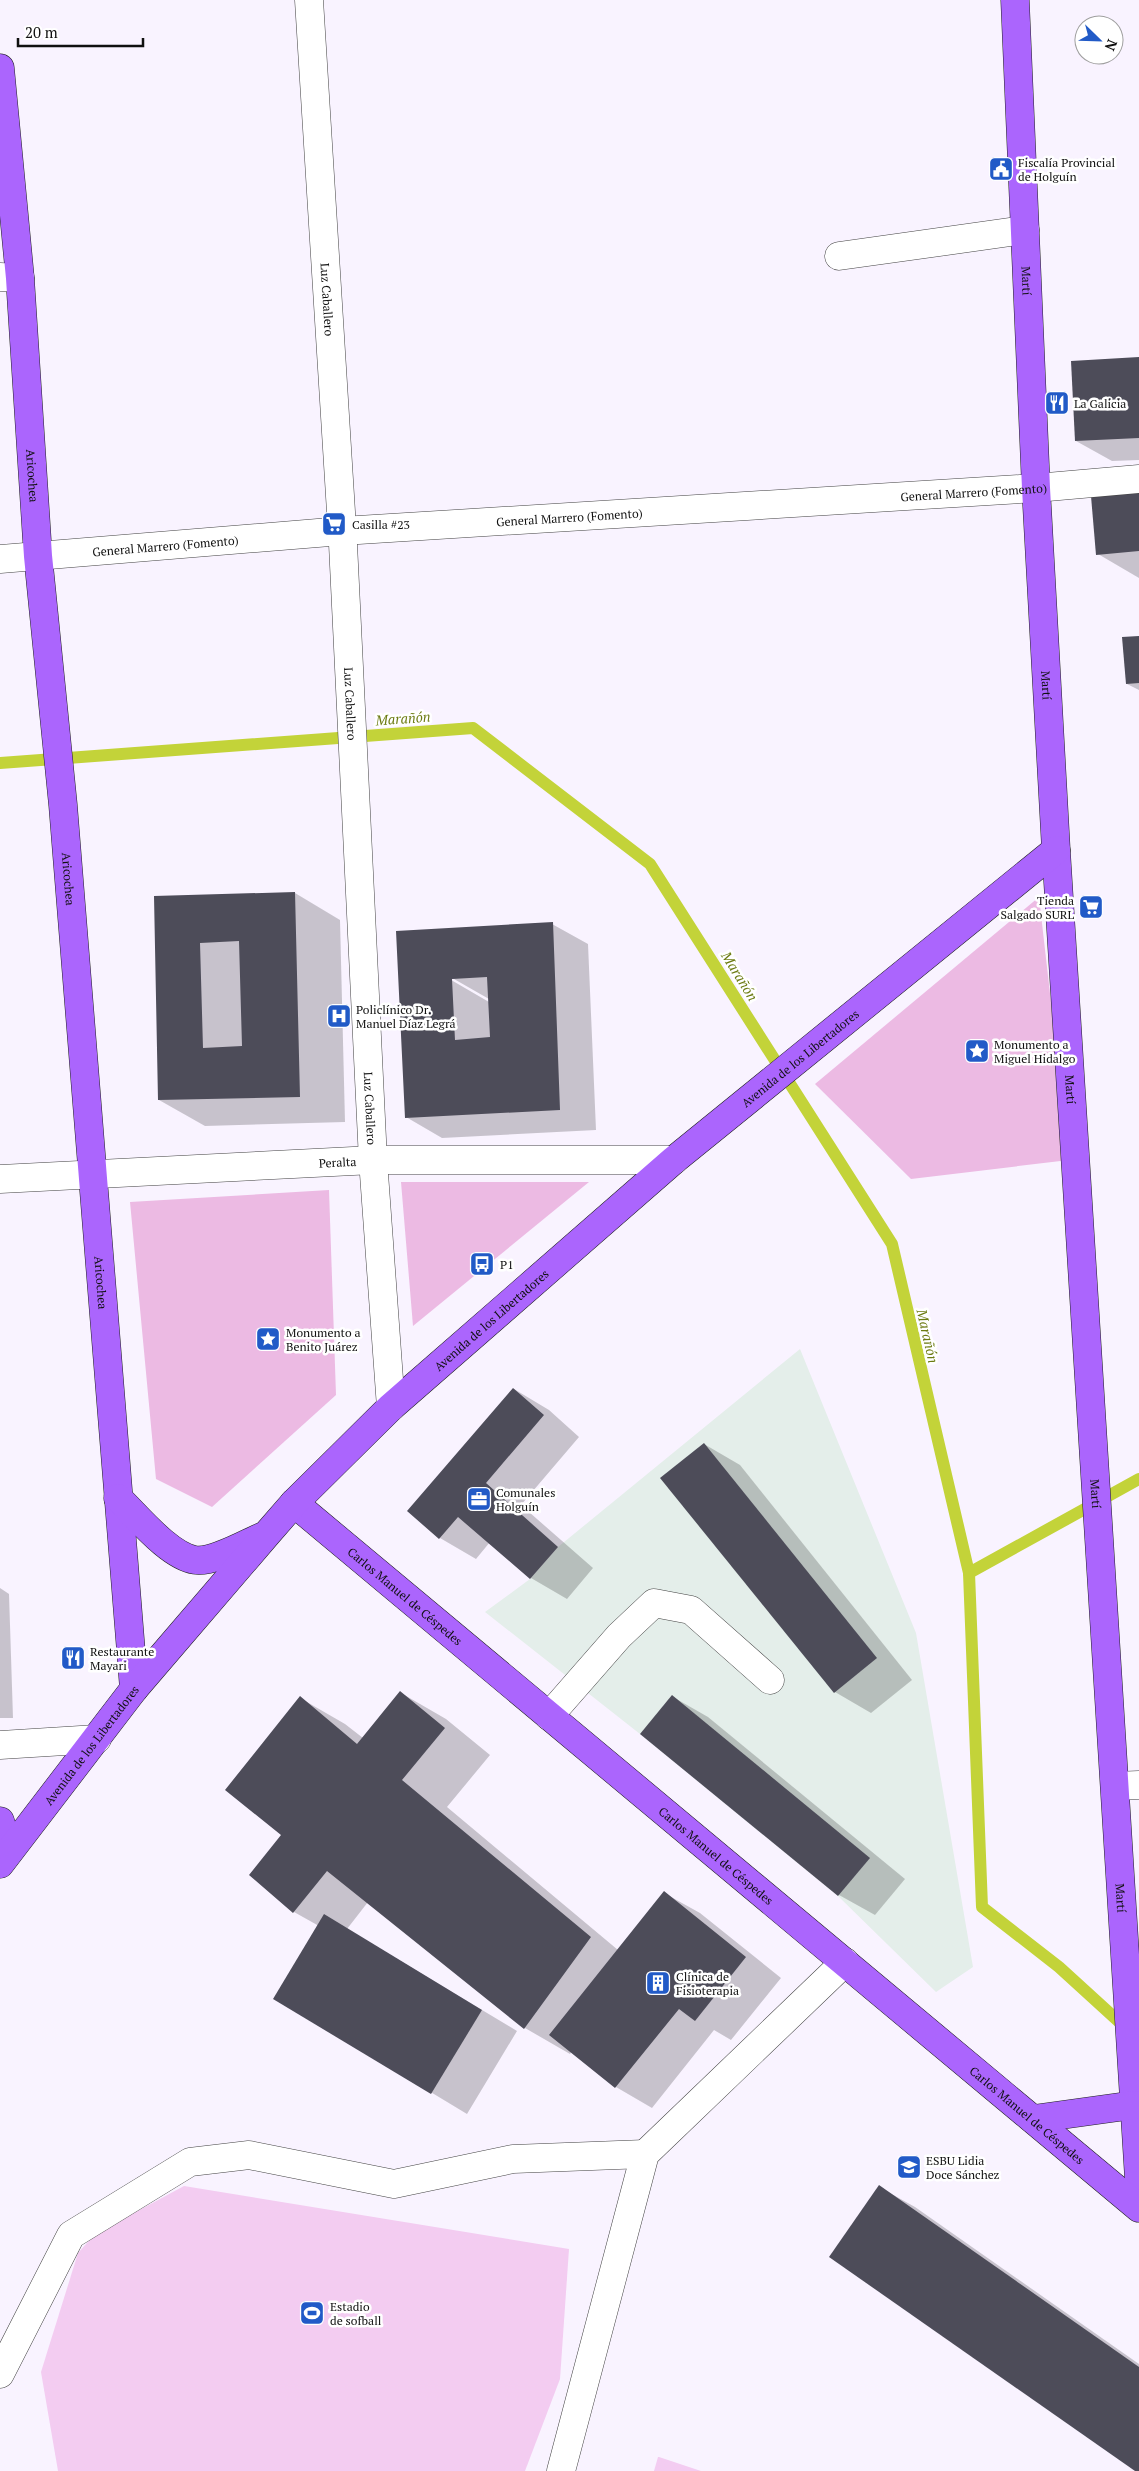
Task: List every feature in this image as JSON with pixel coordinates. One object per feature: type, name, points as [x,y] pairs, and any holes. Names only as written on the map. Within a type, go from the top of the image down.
[{"type":"main road","name":"Martí","points":[[1015,0],[1036,488],[1056,850],[1100,1558],[1127,1785],[1124,1938],[1139,2179]]},
{"type":"main road","name":"Aricochea","points":[[0,68],[10,277],[62,805],[134,1689]]},
{"type":"main road","name":"Avenida de los Libertadores","points":[[0,1864],[134,1689],[294,1503],[391,1407],[674,1160],[1056,850]]},
{"type":"main road","points":[[118,1498],[175,1552],[196,1560],[214,1557],[267,1534]]},
{"type":"main road","name":"Carlos Manuel de Céspedes","points":[[294,1503],[1139,2208]]},
{"type":"main road","points":[[0,1821],[4,1833],[0,1852]]},
{"type":"main road","points":[[1033,2119],[1134,2098]]},
{"type":"street","name":"Luz Caballero","points":[[309,0],[342,530],[373,1160],[391,1407]]},
{"type":"street","points":[[838,256],[1025,230]]},
{"type":"street","name":"General Marrero (Fomento)","points":[[0,559],[342,530],[1036,488],[1139,479]]},
{"type":"street","name":"Peralta","points":[[0,1179],[373,1160],[674,1160]]},
{"type":"street","points":[[549,1716],[619,1636],[654,1604],[691,1610],[770,1680]]},
{"type":"street","points":[[0,1745],[97,1738]]},
{"type":"street","points":[[561,2471],[645,2154],[845,1962]]},
{"type":"street","points":[[0,2374],[71,2236],[190,2162],[249,2155],[394,2184],[513,2159],[645,2154]]},
{"type":"shaded area","points":[[1039,897],[1069,1160],[911,1179],[815,1084]]},
{"type":"shaded area","points":[[401,1182],[589,1182],[413,1326]]},
{"type":"shaded area","points":[[329,1190],[336,1395],[212,1507],[156,1479],[130,1202]]},
{"type":"shaded area","points":[[800,1349],[916,1633],[973,1967],[936,1992],[838,1896],[640,1734],[485,1612],[530,1579],[558,1547]]},
{"type":"shaded area","name":"Estadio de sofball","points":[[184,2186],[569,2249],[560,2379],[525,2471],[58,2471],[41,2372],[78,2253],[95,2234]]},
{"type":"shaded area","points":[[659,2457],[701,2471],[654,2471]]},
{"type":"building","points":[[1139,357],[1139,438],[1075,441],[1071,361]]},
{"type":"building","points":[[1139,492],[1139,551],[1096,555],[1091,496]]},
{"type":"building","points":[[1139,636],[1139,683],[1126,684],[1122,637]]},
{"type":"building","points":[[295,892],[300,1097],[158,1100],[154,896]],"holes":[[[239,941],[242,1046],[203,1048],[200,943]]]},
{"type":"building","points":[[553,922],[560,1110],[405,1118],[396,931]],"holes":[[[487,977],[490,1037],[455,1040],[452,979]]]},
{"type":"building","points":[[513,1388],[544,1415],[486,1483],[558,1547],[530,1579],[458,1517],[439,1539],[407,1511]]},
{"type":"building","points":[[704,1443],[877,1658],[834,1693],[660,1478]]},
{"type":"building","points":[[400,1691],[445,1728],[402,1780],[591,1937],[524,2029],[327,1871],[293,1913],[249,1875],[281,1835],[225,1790],[300,1696],[357,1744]]},
{"type":"building","points":[[672,1695],[870,1858],[838,1896],[640,1734]]},
{"type":"building","name":"Clínica de Fisioterapia","points":[[664,1891],[746,1957],[695,2021],[679,2009],[615,2088],[549,2035]]},
{"type":"building","points":[[324,1914],[482,2010],[431,2094],[273,1999]]},
{"type":"building","points":[[879,2185],[1139,2367],[1139,2471],[1135,2471],[829,2257]]},
{"type":"waterway","name":"Marañón","points":[[0,763],[473,728],[650,864],[892,1244],[969,1573],[982,1907],[1059,1967],[1127,2029]]},
{"type":"waterway","name":"Marañón","points":[[969,1573],[1139,1479]]},
{"type":"place","name":"Fiscalía Provincial de Holguín","points":[[1001,169]]},
{"type":"place","name":"La Galicia","points":[[1057,403]]},
{"type":"place","name":"Casilla #23","points":[[334,524]]},
{"type":"place","name":"Tienda Salgado SURL","points":[[1091,907]]},
{"type":"place","name":"Policlínico Dr. Manuel Díaz Legrá","points":[[339,1016]]},
{"type":"place","name":"Monumento a Miguel Hidalgo","points":[[977,1051]]},
{"type":"place","name":"P1","points":[[482,1264]]},
{"type":"place","name":"Monumento a Benito Juárez","points":[[268,1339]]},
{"type":"place","name":"Comunales Holguín","points":[[479,1499]]},
{"type":"place","name":"Restaurante Mayari","points":[[73,1658]]},
{"type":"place","name":"Clínica de Fisioterapia","points":[[658,1983]]},
{"type":"place","name":"ESBU Lidia Doce Sánchez","points":[[909,2167]]},
{"type":"place","name":"Estadio de sofball","points":[[312,2313]]}]
